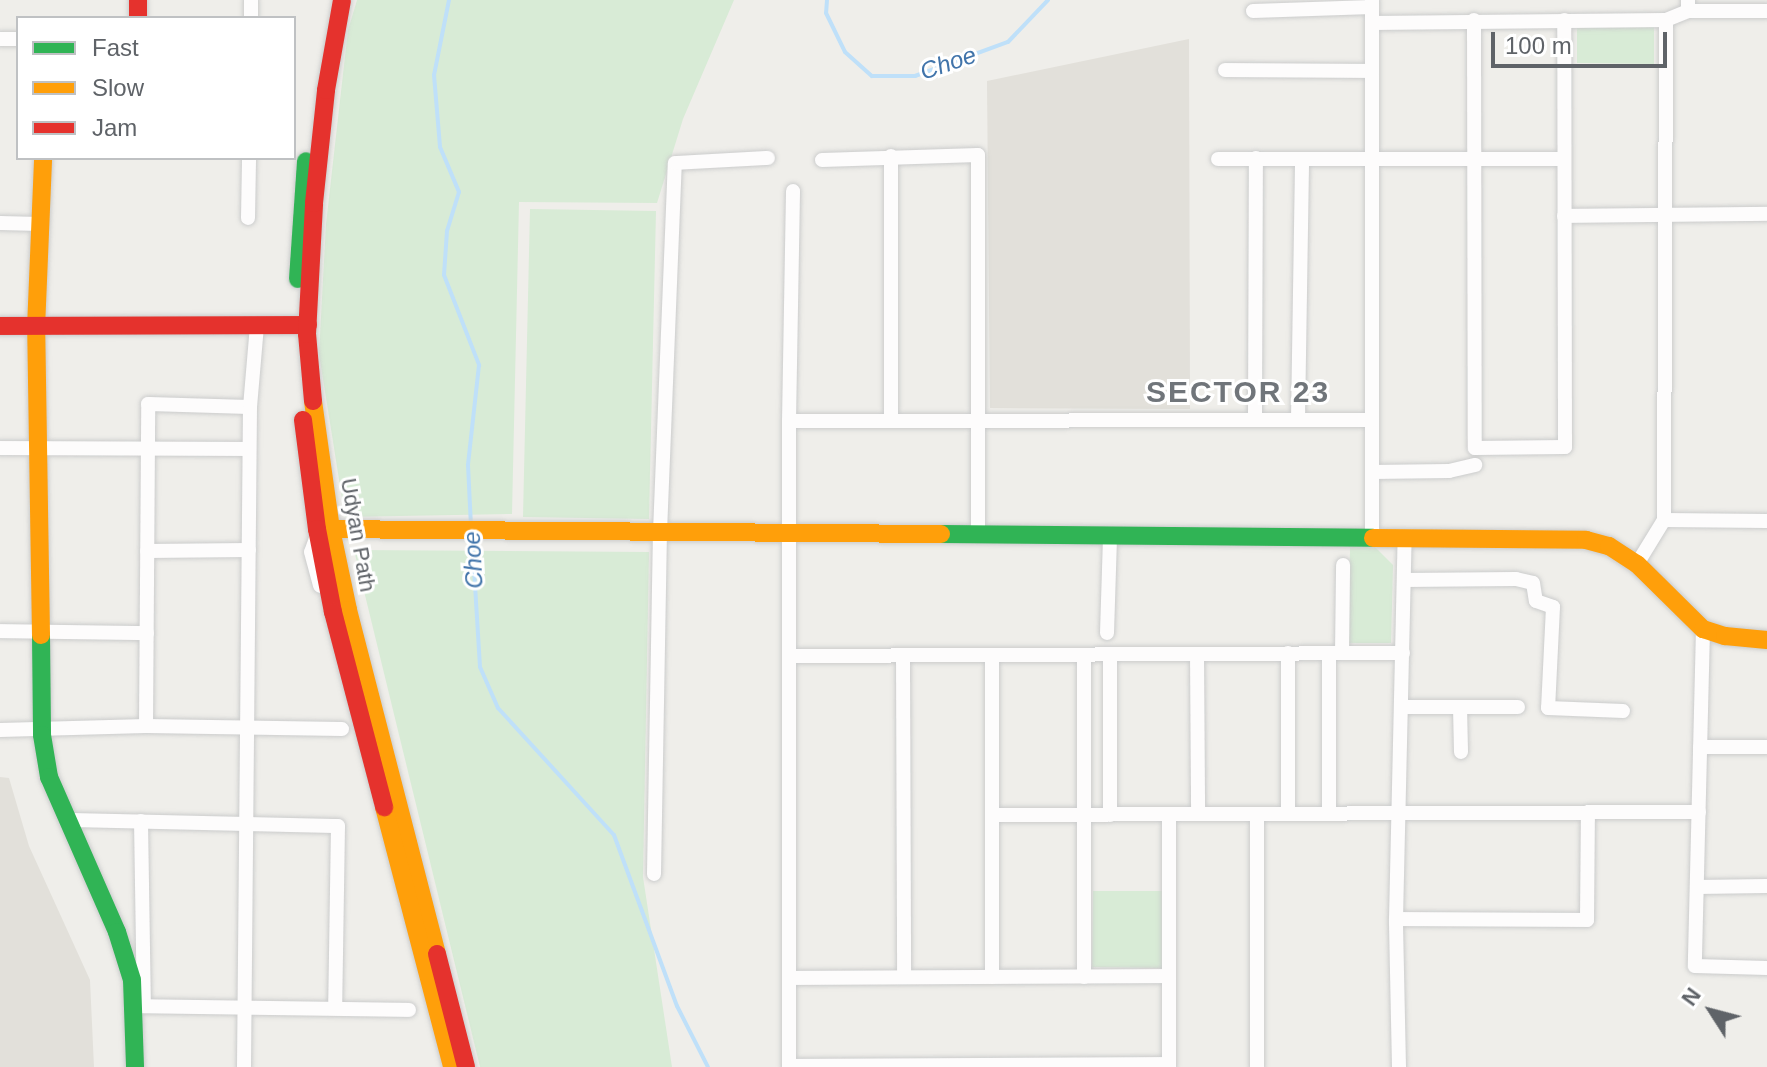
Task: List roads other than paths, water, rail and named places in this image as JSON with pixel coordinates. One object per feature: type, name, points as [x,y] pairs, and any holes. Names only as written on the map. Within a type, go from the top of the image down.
[{"type":"street","name":"Udyan Path","points":[[329,0],[301,202],[302,325],[314,415],[322,530],[333,612],[452,1067]]},
{"type":"street","name":"Udyan Path","points":[[302,325],[326,90],[342,0]]},
{"type":"street","points":[[1253,11],[1372,10],[1474,20],[1666,20],[1688,5],[1767,11]]},
{"type":"street","points":[[1372,10],[1372,539]]},
{"type":"street","points":[[1474,20],[1475,448],[1565,447],[1564,20]]},
{"type":"street","points":[[1637,564],[1664,520],[1666,20]]},
{"type":"street","points":[[1225,70],[1372,71]]},
{"type":"street","points":[[822,160],[978,155],[978,534]]},
{"type":"street","points":[[891,156],[891,420]]},
{"type":"street","points":[[654,874],[660,532],[675,163],[768,158]]},
{"type":"street","points":[[1255,419],[1256,158]]},
{"type":"street","points":[[1218,159],[1372,162],[1564,159]]},
{"type":"street","points":[[43,160],[36,328],[42,730],[49,777],[117,932],[138,1006]]},
{"type":"street","points":[[248,218],[249,160]]},
{"type":"street","points":[[1298,419],[1302,160]]},
{"type":"street","points":[[793,191],[789,421],[789,1066],[1169,1065],[1169,814]]},
{"type":"street","points":[[1564,216],[1767,214]]},
{"type":"street","points":[[0,223],[40,224]]},
{"type":"street","points":[[244,1067],[249,449],[257,325]]},
{"type":"street","points":[[0,326],[302,325]]},
{"type":"street","points":[[146,726],[148,404],[250,407]]},
{"type":"street","points":[[789,421],[1372,420]]},
{"type":"street","points":[[0,448],[39,450],[148,446],[249,449]]},
{"type":"street","points":[[1372,472],[1449,471],[1475,465]]},
{"type":"street","points":[[1664,520],[1767,521]]},
{"type":"street","name":"Udyan Path","points":[[322,530],[348,610],[466,1067]]},
{"type":"street","points":[[443,1067],[311,552],[322,530],[1586,540],[1609,546],[1637,564],[1703,629],[1725,636],[1767,640]]},
{"type":"street","points":[[1107,633],[1110,537]]},
{"type":"street","points":[[1399,1067],[1396,919],[1405,537]]},
{"type":"street","points":[[147,551],[249,550]]},
{"type":"street","points":[[1329,814],[1335,653],[1343,565]]},
{"type":"street","points":[[1404,580],[1516,579],[1533,583],[1536,601],[1553,607],[1548,708],[1623,711]]},
{"type":"street","points":[[1703,629],[1695,966],[1767,968]]},
{"type":"street","points":[[0,631],[147,633]]},
{"type":"street","points":[[1288,653],[1288,813]]},
{"type":"street","points":[[789,656],[1403,653]]},
{"type":"street","points":[[1197,654],[1198,814]]},
{"type":"street","points":[[903,655],[904,977]]},
{"type":"street","points":[[992,655],[992,977]]},
{"type":"street","points":[[1084,655],[1084,977]]},
{"type":"street","points":[[1110,655],[1110,815]]},
{"type":"street","points":[[1401,707],[1518,707]]},
{"type":"street","points":[[1460,707],[1461,752]]},
{"type":"street","points":[[0,730],[146,726],[342,729]]},
{"type":"street","points":[[1700,747],[1767,747]]},
{"type":"street","points":[[1396,919],[1587,920],[1588,812]]},
{"type":"street","points":[[992,815],[1699,812]]},
{"type":"street","points":[[1257,814],[1257,1067]]},
{"type":"street","points":[[68,820],[338,826],[335,1007]]},
{"type":"street","points":[[135,1067],[141,821]]},
{"type":"street","points":[[1697,887],[1767,886]]},
{"type":"street","points":[[789,978],[1169,976]]},
{"type":"street","points":[[138,1006],[245,1005],[409,1010]]},
{"type":"waterway","name":"Choe","points":[[449,0],[434,75],[440,147],[459,192],[447,231],[444,275],[479,365],[468,465],[471,527]]},
{"type":"waterway","name":"Choe","points":[[827,0],[826,13],[845,52],[872,76],[915,76],[1008,42],[1048,0]]},
{"type":"waterway","name":"Choe","points":[[472,536],[480,667],[498,708],[614,835],[677,1006],[708,1067]]},
{"type":"district","name":"SECTOR 23","points":[[1238,392]]}]
